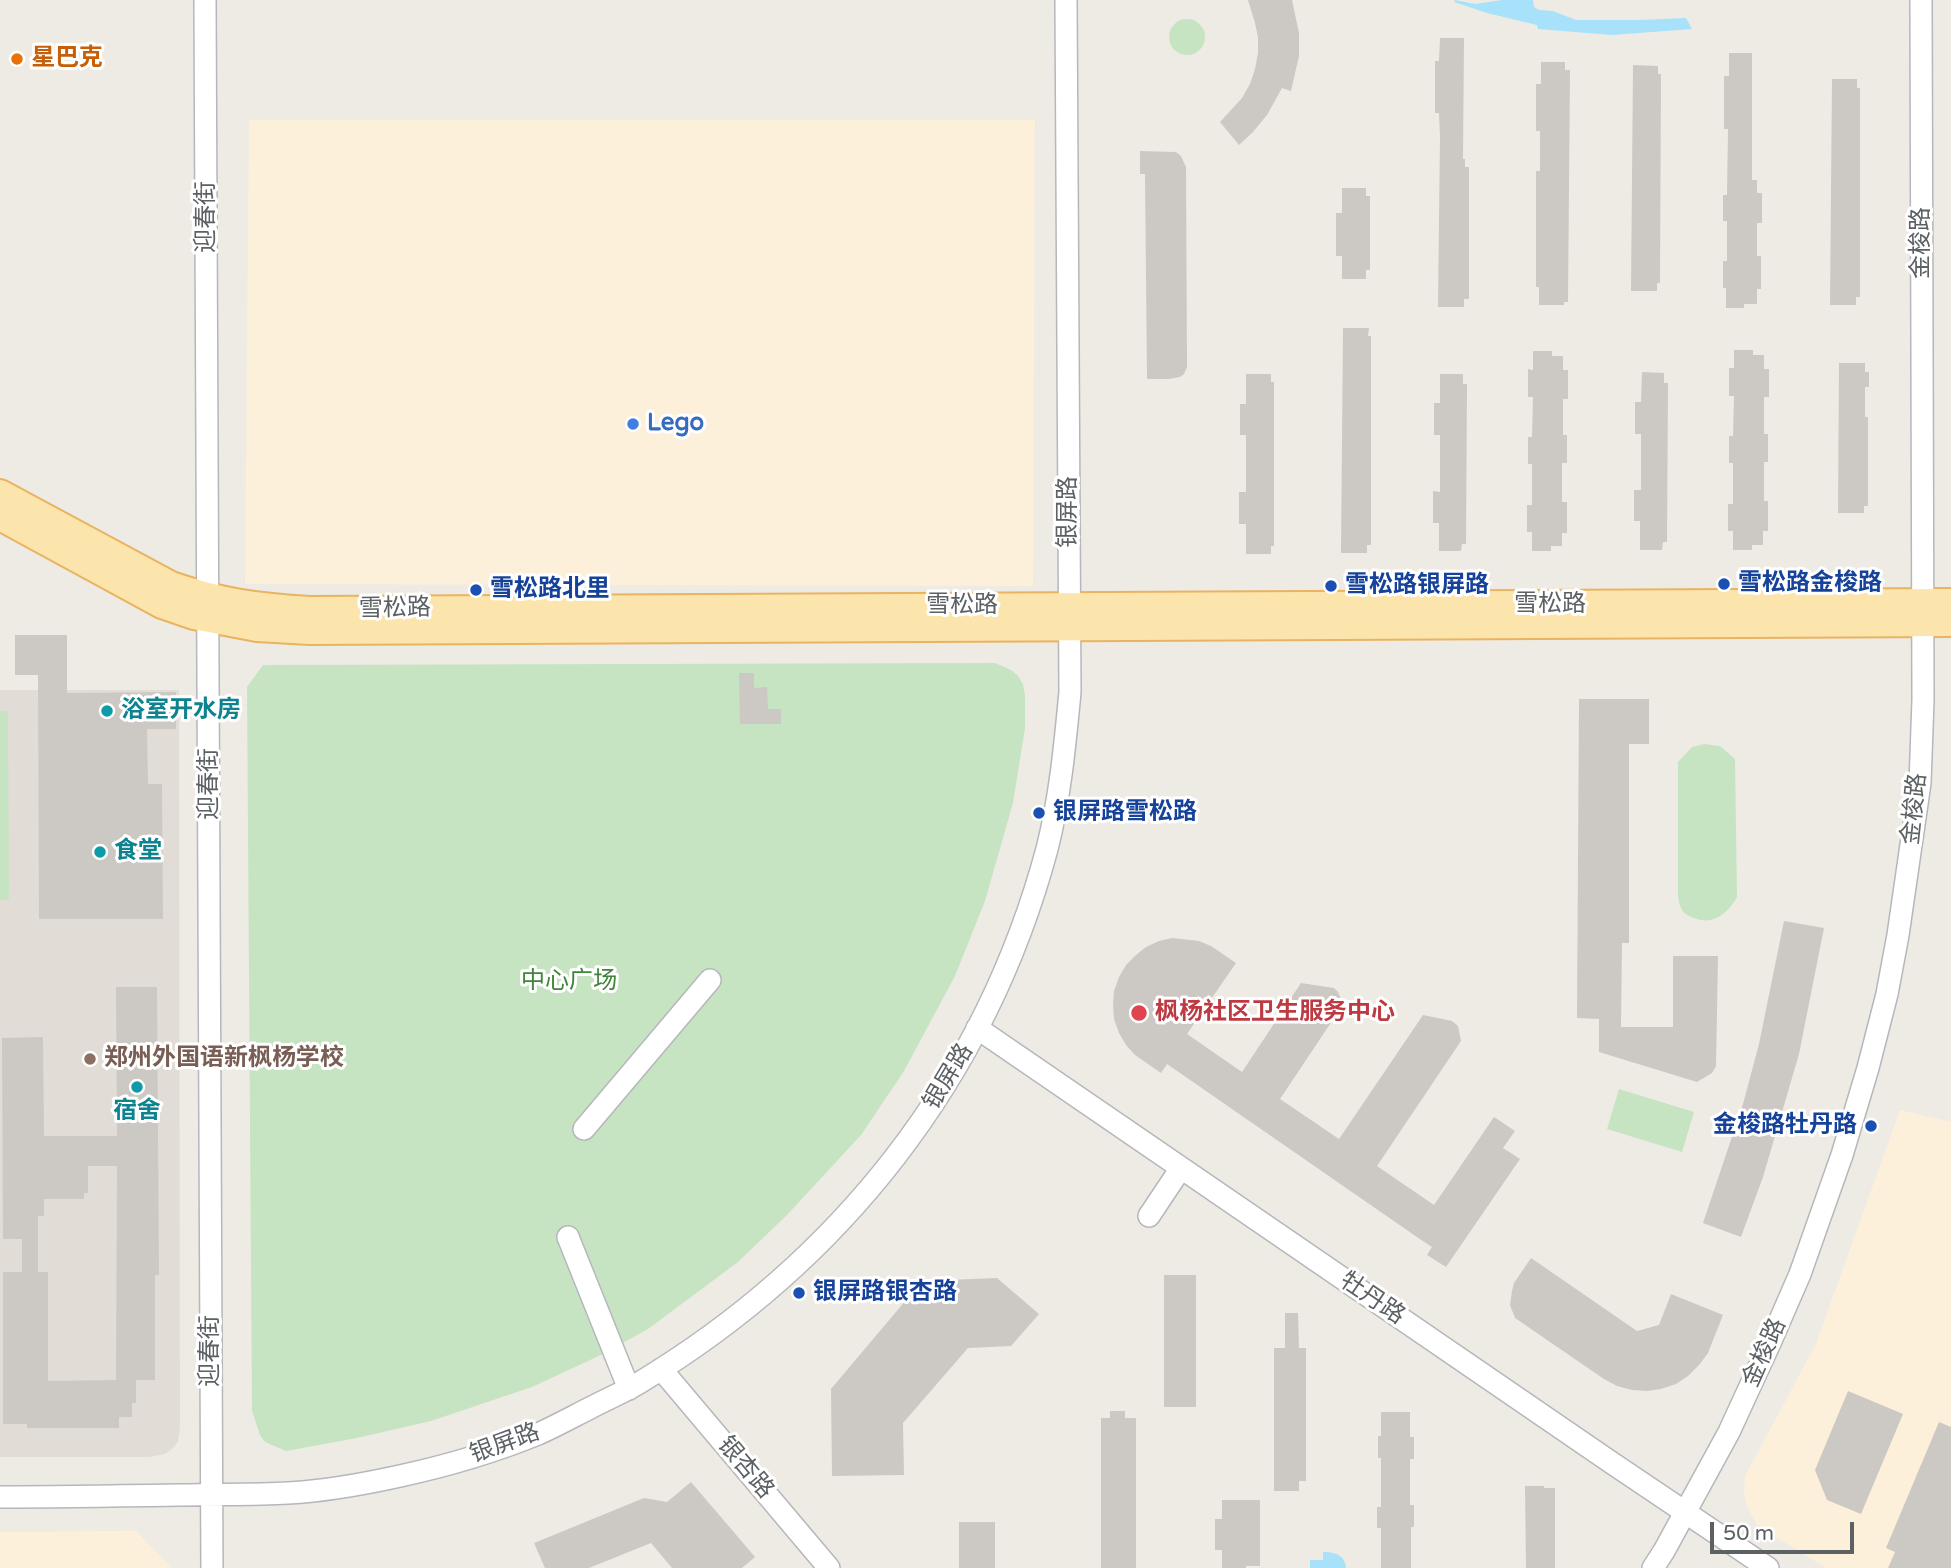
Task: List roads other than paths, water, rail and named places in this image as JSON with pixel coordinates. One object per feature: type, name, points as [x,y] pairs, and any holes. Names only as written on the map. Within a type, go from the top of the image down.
[{"type":"main road","name":"雪松路","points":[[0,493],[209,608]]},
{"type":"main road","name":"雪松路","points":[[0,517],[162,605],[209,608],[310,610],[650,607],[1070,616],[1923,613],[1951,623]]},
{"type":"main road","name":"雪松路","points":[[1923,613],[1951,602]]},
{"type":"street","name":"迎春街","points":[[205,0],[212,1568]]},
{"type":"street","name":"银屏路","points":[[0,1497],[290,1493],[396,1477],[538,1434],[629,1389],[662,1369],[709,1337],[776,1284],[851,1212],[919,1127],[977,1028],[1005,971],[1035,889],[1047,846],[1063,762],[1069,706],[1070,616],[1066,0]]},
{"type":"street","name":"金梭路","points":[[1653,1568],[1729,1432],[1800,1274],[1824,1209],[1868,1068],[1894,958],[1920,783],[1923,700],[1921,0]]},
{"type":"street","points":[[584,1129],[710,980]]},
{"type":"street","name":"牡丹路","points":[[977,1028],[1769,1568]]},
{"type":"street","points":[[1149,1216],[1181,1168]]},
{"type":"street","points":[[568,1237],[629,1389]]},
{"type":"street","name":"银杏路","points":[[662,1369],[829,1568]]},
{"type":"water","points":[[1502,0],[1533,0],[1534,7],[1539,10],[1553,11],[1576,20],[1686,18],[1692,29],[1612,35],[1538,29],[1537,25],[1487,13],[1454,2],[1475,4]]},
{"type":"water","points":[[1323,1552],[1339,1555],[1346,1568],[1310,1568],[1310,1560],[1323,1560]]},
{"type":"place","name":"星巴克","points":[[17,59]]},
{"type":"place","name":"Lego","points":[[633,424]]},
{"type":"place","name":"雪松路金梭路","points":[[1724,584]]},
{"type":"place","name":"雪松路银屏路","points":[[1331,586]]},
{"type":"place","name":"雪松路北里","points":[[476,590]]},
{"type":"place","name":"浴室开水房","points":[[107,711]]},
{"type":"place","name":"银屏路雪松路","points":[[1039,813]]},
{"type":"place","name":"食堂","points":[[100,852]]},
{"type":"place","name":"枫杨社区卫生服务中心","points":[[1139,1013]]},
{"type":"place","name":"郑州外国语新枫杨学校","points":[[90,1059]]},
{"type":"place","name":"宿舍","points":[[137,1087]]},
{"type":"place","name":"金梭路牡丹路","points":[[1871,1126]]},
{"type":"place","name":"银屏路银杏路","points":[[799,1293]]},
{"type":"park label","name":"中心广场","points":[[569,982]]}]
